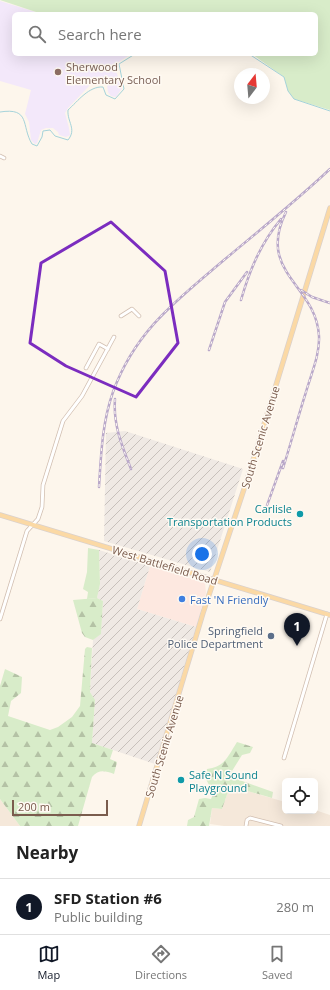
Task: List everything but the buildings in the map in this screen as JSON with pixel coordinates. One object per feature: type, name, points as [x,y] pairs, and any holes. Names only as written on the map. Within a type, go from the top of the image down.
[{"type":"main road","name":"South Scenic Avenue","points":[[139,826],[213,580],[248,477],[330,208]]},
{"type":"main road","name":"West Battlefield Road","points":[[0,515],[329,614]]},
{"type":"street","points":[[121,316],[132,309],[139,316]]},
{"type":"street","points":[[0,619],[27,531],[38,519],[42,507],[43,485],[63,421],[82,396],[114,338]]},
{"type":"street","points":[[86,368],[99,344],[108,349]]},
{"type":"street","points":[[284,758],[329,614]]},
{"type":"street","points":[[246,826],[247,820],[254,818],[281,826]]},
{"type":"highlighted area","points":[[111,222],[165,271],[178,343],[136,397],[66,366],[30,343],[41,263]]},
{"type":"shaded area","name":"Sherwood Elementary School","points":[[0,1],[36,12],[12,12],[12,56],[128,56],[117,63],[115,68],[122,88],[116,97],[111,96],[108,92],[107,85],[90,85],[65,113],[70,135],[66,137],[59,135],[53,128],[46,128],[41,130],[37,143],[35,144],[31,140],[29,122],[25,114],[31,90],[0,81]]},
{"type":"shaded area","points":[[125,431],[243,469],[210,572],[104,541],[106,433]]},
{"type":"shaded area","points":[[99,550],[150,566],[137,609],[196,627],[155,764],[92,743],[95,701],[90,692],[93,640],[101,633],[103,601],[97,598],[100,584]]},
{"type":"shaded area","points":[[150,566],[205,583],[206,593],[196,627],[137,609]]},
{"type":"shaded area","points":[[230,786],[282,801],[282,814],[318,814],[318,811],[330,815],[330,826],[224,826],[210,824],[212,808],[222,809]]},
{"type":"shaded area","points":[[0,799],[20,826],[0,826]]},
{"type":"green space","points":[[0,0],[330,0],[330,110],[294,99],[288,91],[284,77],[255,56],[318,56],[318,12],[36,12]]},
{"type":"green space","points":[[88,548],[99,550],[100,584],[97,598],[87,599],[88,592],[83,589],[87,572]]},
{"type":"green space","points":[[97,598],[103,601],[101,634],[93,640],[85,637],[82,633],[73,600]]},
{"type":"green space","points":[[87,647],[92,648],[90,692],[95,700],[92,743],[113,750],[110,759],[117,762],[114,774],[102,771],[92,777],[78,826],[20,826],[0,799],[0,686],[5,669],[22,677],[21,693],[11,701],[8,716],[50,730],[58,727],[72,717],[80,706],[85,649]]},
{"type":"green space","points":[[237,742],[253,747],[250,753],[242,755],[232,771],[234,778],[273,792],[272,798],[230,786],[222,809],[212,808],[209,826],[187,826],[188,820],[194,817],[199,799],[211,799],[216,787],[209,785],[206,779],[207,769],[218,766],[222,763]]},
{"type":"waterway","points":[[0,112],[10,111],[17,112],[21,115],[24,119],[32,144],[37,146],[42,137],[43,131],[50,130],[55,136],[68,140],[72,132],[68,110],[88,91],[98,87],[103,87],[106,95],[115,99],[124,89],[119,64],[132,56]]},
{"type":"waterway","points":[[252,56],[284,77],[288,91],[294,99],[330,111]]},
{"type":"railway","points":[[99,487],[100,463],[106,415],[109,404],[122,370],[145,334],[174,303],[330,169]]},
{"type":"railway","points":[[283,468],[315,364],[319,343],[315,318],[308,303],[282,264],[278,250],[279,233],[286,212]]},
{"type":"railway","points":[[241,300],[257,257],[268,237],[281,219]]},
{"type":"railway","points":[[209,350],[225,302],[247,272]]},
{"type":"railway","points":[[301,290],[312,297],[330,303]]},
{"type":"railway","points":[[115,399],[115,418],[117,427],[121,444],[131,469]]},
{"type":"railway","points":[[265,511],[283,461]]},
{"type":"place","name":"Sherwood Elementary School","points":[[58,72]]},
{"type":"place","name":"Carlisle Transportation Products","points":[[300,514]]},
{"type":"place","name":"Fast 'N Friendly","points":[[182,599]]},
{"type":"place","name":"Springfield Police Department","points":[[271,636]]},
{"type":"place","name":"SFD Station #6","points":[[297,646]]},
{"type":"place","name":"Safe N Sound Playground","points":[[181,780]]}]
